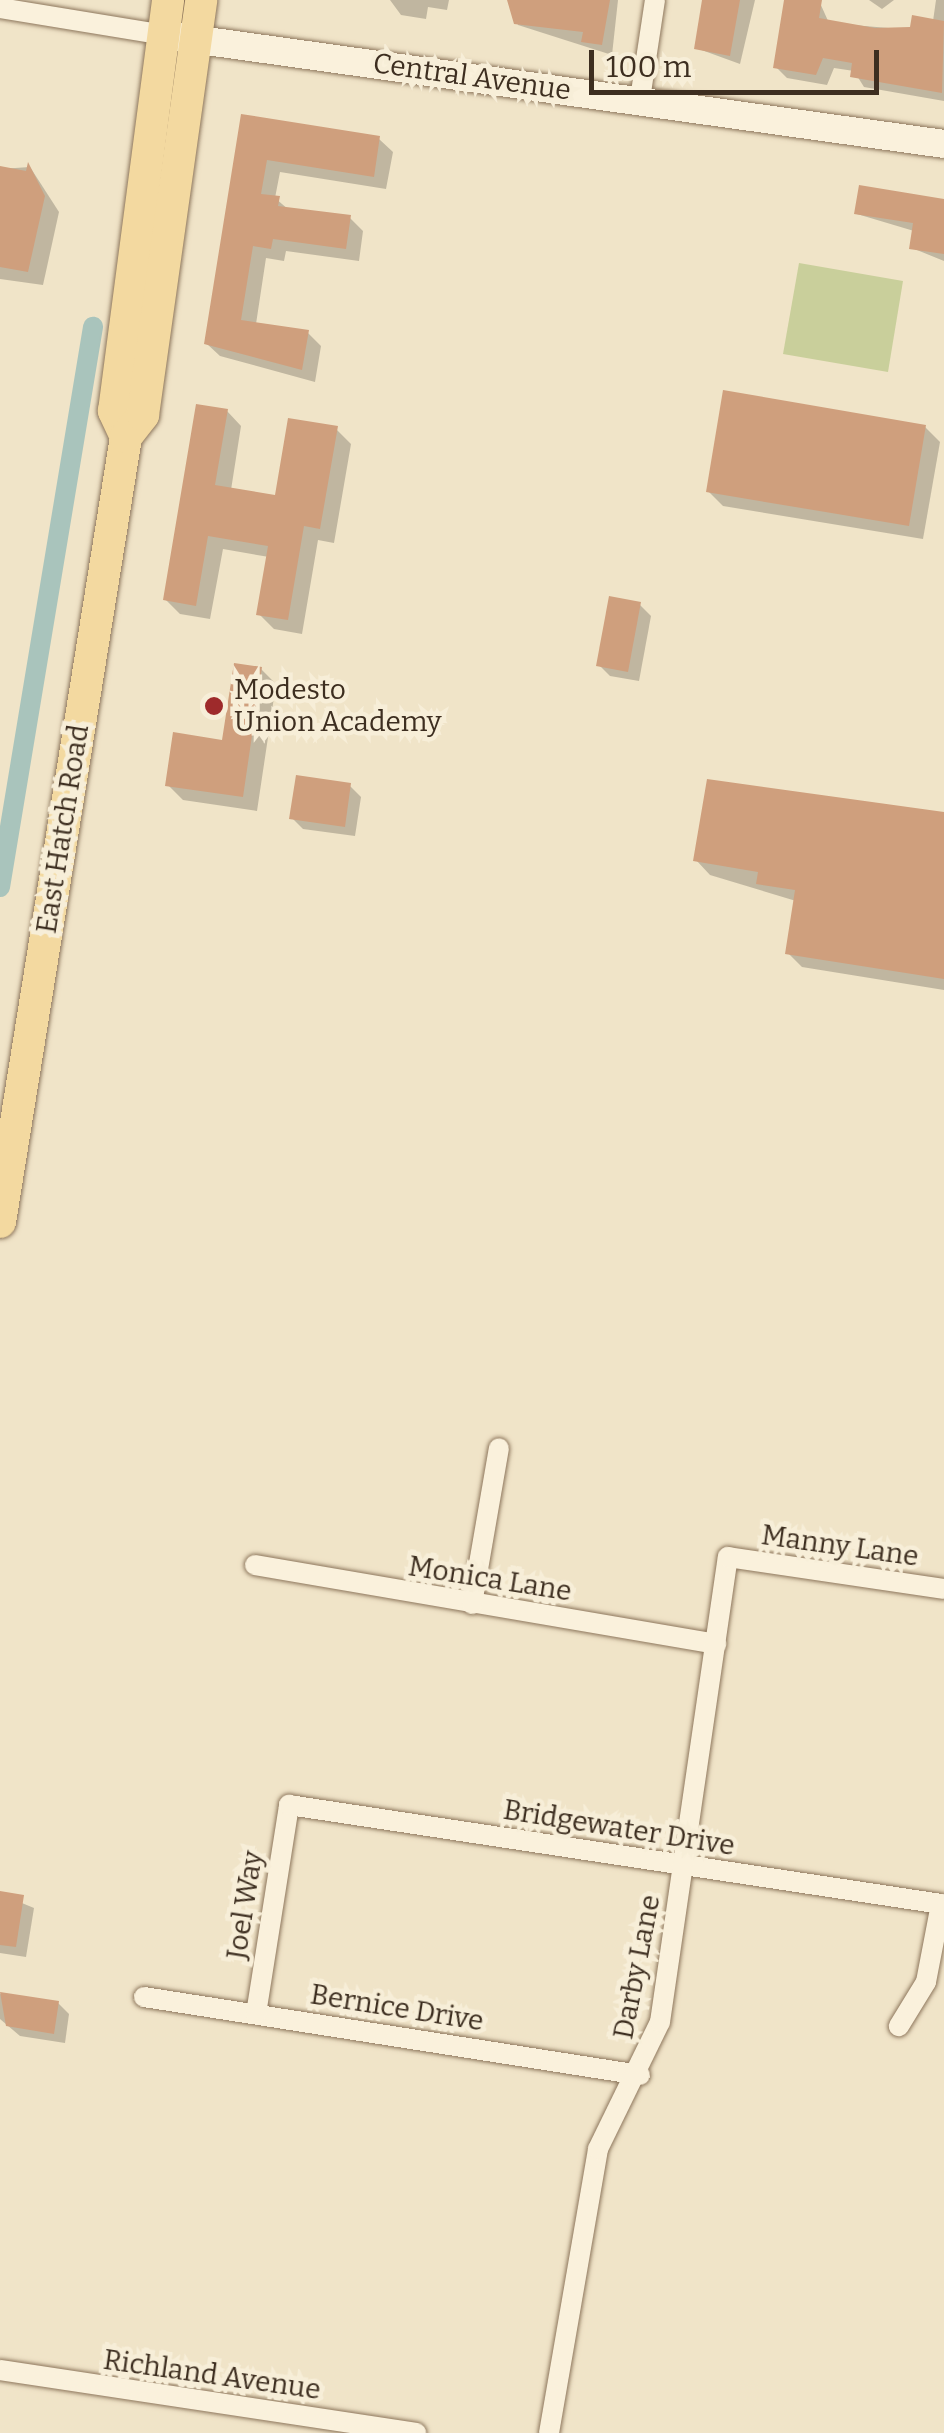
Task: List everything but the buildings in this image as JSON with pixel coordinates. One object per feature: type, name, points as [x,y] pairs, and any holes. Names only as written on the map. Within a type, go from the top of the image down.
[{"type":"main road","name":"East Hatch Road","points":[[168,0],[181,37]]},
{"type":"main road","name":"East Hatch Road","points":[[0,1222],[3,1180],[126,437],[114,411],[181,37],[202,0]]},
{"type":"street","points":[[640,99],[654,0]]},
{"type":"street","name":"Central Avenue","points":[[0,8],[944,144]]},
{"type":"street","points":[[472,1604],[499,1448]]},
{"type":"street","name":"Manny Lane","points":[[728,1557],[944,1589]]},
{"type":"street","name":"Darby Lane","points":[[549,2433],[598,2149],[640,2074],[660,2022],[728,1557]]},
{"type":"street","name":"Monica Lane","points":[[256,1565],[716,1644]]},
{"type":"street","name":"Bridgewater Drive","points":[[289,1806],[941,1904],[926,1982],[899,2026]]},
{"type":"street","name":"Joel Way","points":[[256,2014],[289,1806]]},
{"type":"street","name":"Bernice Drive","points":[[144,1996],[640,2074]]},
{"type":"street","name":"Richland Avenue","points":[[0,2370],[409,2432]]},
{"type":"green space","points":[[799,263],[903,281],[888,372],[783,354]]},
{"type":"waterway","points":[[0,887],[93,327]]},
{"type":"place","name":"Modesto Union Academy","points":[[214,706]]}]
